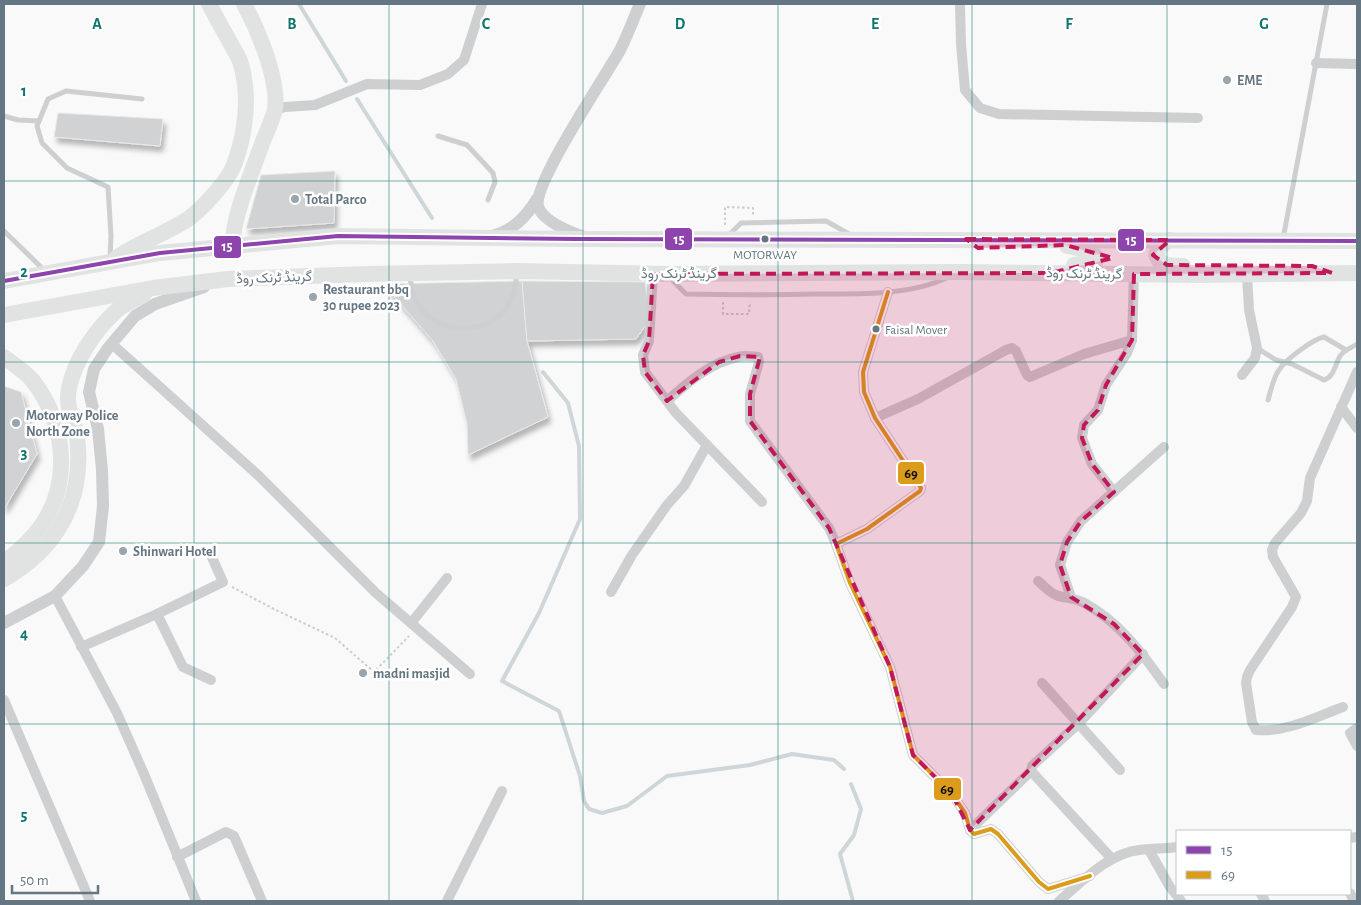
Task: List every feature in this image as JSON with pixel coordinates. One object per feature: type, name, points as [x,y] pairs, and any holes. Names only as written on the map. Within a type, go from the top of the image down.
[{"type":"main road","points":[[109,264],[132,247],[156,237],[189,218],[220,187],[234,166],[246,112],[246,88],[241,62],[209,4]]},
{"type":"main road","points":[[232,246],[237,210],[275,110],[274,88],[266,58],[254,22],[244,4]]},
{"type":"main road","points":[[4,282],[160,253],[338,236],[589,239],[1357,240]]},
{"type":"main road","points":[[966,240],[978,248],[1065,245],[1090,252],[1096,258],[1095,262],[1090,264],[1065,267],[1052,273]]},
{"type":"main road","points":[[1170,240],[1161,245],[1156,254],[1157,259],[1167,266],[1312,266],[1332,273]]},
{"type":"main road","name":"گرینڈ ٹرنک روڈ","points":[[4,315],[153,288],[228,279],[518,271],[660,274],[961,272],[1134,274],[1357,273]]},
{"type":"main road","points":[[4,579],[21,569],[43,550],[58,531],[69,509],[75,490],[77,469],[76,436],[69,414],[69,390],[75,370],[99,329],[117,310],[153,288]]},
{"type":"main road","points":[[4,357],[32,380],[52,411],[60,435],[62,462],[55,498],[48,514],[38,530],[26,543],[4,561]]},
{"type":"street","points":[[275,110],[285,107],[315,105],[367,84],[420,85],[448,74],[464,60],[482,4]]},
{"type":"street","points":[[484,238],[500,234],[520,222],[537,200],[540,188],[551,166],[620,50],[640,4]]},
{"type":"street","points":[[960,4],[965,90],[980,108],[999,114],[1198,118]]},
{"type":"street","points":[[1316,63],[1357,64]]},
{"type":"street","points":[[537,200],[540,210],[550,220],[564,229],[589,239]]},
{"type":"street","points":[[660,274],[649,341],[643,355],[645,372],[676,413],[762,502]]},
{"type":"street","points":[[1114,492],[1092,464],[1082,438],[1084,425],[1098,410],[1106,385],[1127,352],[1132,340],[1134,274]]},
{"type":"street","points":[[1242,375],[1255,358],[1257,348],[1249,310],[1247,274]]},
{"type":"street","points":[[4,623],[55,596],[83,566],[99,542],[103,506],[102,470],[98,429],[89,392],[94,369],[135,316],[155,304],[228,279]]},
{"type":"street","points":[[836,544],[867,529],[920,492],[921,488],[875,418],[864,392],[863,372],[888,292]]},
{"type":"street","points":[[875,418],[918,399],[1012,348],[1016,351],[1027,375],[1030,377],[1084,354],[1132,340]]},
{"type":"street","points":[[112,344],[259,476],[376,593],[470,674]]},
{"type":"street","points":[[667,401],[684,386],[719,362],[740,356],[758,357],[759,362],[750,394],[750,421],[829,528],[850,583],[890,667],[913,755],[952,794],[965,813],[970,830],[974,834],[991,830],[998,834],[1039,882],[1048,889],[1090,876]]},
{"type":"street","points":[[1343,707],[1295,725],[1264,731],[1256,730],[1252,722],[1246,683],[1250,670],[1292,607],[1296,597],[1273,557],[1272,550],[1275,543],[1301,513],[1307,502],[1310,478],[1357,372]]},
{"type":"street","points":[[1341,407],[1357,428]]},
{"type":"street","points":[[611,592],[632,555],[667,505],[684,486],[707,445]]},
{"type":"street","points":[[1071,597],[1060,565],[1067,542],[1081,521],[1164,447]]},
{"type":"street","points":[[81,647],[224,582],[210,553]]},
{"type":"street","points":[[414,624],[446,578]]},
{"type":"street","points":[[1038,581],[1056,595],[1071,597],[1086,604],[1114,624],[1143,654],[1164,684]]},
{"type":"street","points":[[55,596],[117,713],[196,901]]},
{"type":"street","points":[[157,614],[183,667],[211,680]]},
{"type":"street","points":[[970,830],[1031,771],[1032,766],[1078,724],[1143,654]]},
{"type":"street","points":[[1042,683],[1120,770]]},
{"type":"street","points":[[4,700],[90,901]]},
{"type":"street","points":[[1357,728],[1350,733],[1357,746]]},
{"type":"street","points":[[1031,771],[1112,859]]},
{"type":"street","points":[[447,901],[502,791]]},
{"type":"street","points":[[177,857],[226,832],[230,833],[234,836],[262,901]]},
{"type":"street","points":[[1058,901],[1112,859],[1139,850],[1176,847]]},
{"type":"street","points":[[1149,850],[1176,894]]},
{"type":"lane","points":[[1283,240],[1327,4]]},
{"type":"lane","points":[[109,264],[111,236],[108,187],[67,168],[42,143],[37,126],[48,99],[66,91],[142,99]]},
{"type":"lane","points":[[4,116],[18,120],[39,121]]},
{"type":"lane","points":[[438,136],[467,145],[493,173],[495,182],[488,200]]},
{"type":"lane","points":[[4,231],[48,274]]},
{"type":"lane","points":[[410,274],[413,295],[425,314],[443,326],[465,330],[486,325],[504,312],[515,293],[518,271]]},
{"type":"lane","points":[[660,274],[686,294],[877,294],[934,284],[961,272]]},
{"type":"lane","points":[[1268,400],[1278,370],[1319,338],[1324,337],[1346,350]]},
{"type":"lane","points":[[1257,348],[1276,360],[1286,362],[1324,380],[1331,376],[1346,350],[1357,344]]},
{"type":"path","points":[[725,207],[753,208]]},
{"type":"path","points":[[723,314],[749,314],[750,295]]},
{"type":"path","points":[[224,582],[276,610],[335,638],[374,672],[414,624]]},
{"type":"highlighted area","points":[[966,239],[1170,240],[1153,255],[1167,265],[1312,266],[1332,273],[1134,274],[1132,340],[1106,385],[1098,410],[1084,425],[1082,438],[1092,464],[1114,492],[1081,521],[1067,542],[1060,565],[1071,597],[1114,624],[1143,654],[970,830],[952,794],[913,755],[890,667],[829,528],[750,421],[750,394],[760,357],[740,356],[719,362],[667,401],[645,372],[643,355],[649,341],[653,274],[1051,273],[1113,258],[1065,245],[978,248]]},
{"type":"building","points":[[58,113],[163,119],[160,146],[54,137]]},
{"type":"building","name":"Total Parco","points":[[335,171],[334,223],[246,229],[261,175]]},
{"type":"building","points":[[522,281],[527,341],[548,417],[468,455],[467,424],[456,379],[433,341],[383,284]]},
{"type":"building","points":[[522,281],[645,282],[648,305],[646,325],[636,339],[527,341]]},
{"type":"building","name":"Motorway Police North Zone","points":[[4,386],[21,392],[37,454],[4,509]]},
{"type":"waterway","points":[[299,4],[346,81]]},
{"type":"waterway","points":[[357,99],[432,218]]},
{"type":"waterway","points":[[543,372],[568,403],[579,446],[580,519],[539,613],[502,681],[559,711],[580,776],[584,801],[589,809],[602,813],[627,806],[667,776],[750,765],[792,754],[834,760],[844,769]]},
{"type":"waterway","points":[[851,784],[861,809],[854,835],[840,854],[853,901]]},
{"type":"transit line","name":"15","points":[[4,281],[160,253],[338,236],[577,239],[1357,241]]},
{"type":"transit line","name":"69","points":[[888,292],[863,372],[864,392],[875,418],[921,488],[920,491],[867,529],[836,544],[850,583],[890,667],[913,755],[952,794],[965,813],[970,830],[974,834],[991,829],[998,834],[1039,882],[1048,889],[1090,876]]},
{"type":"place","name":"EME","points":[[1227,80]]},
{"type":"place","name":"Total Parco","points":[[295,199]]},
{"type":"place","name":"MOTORWAY","points":[[765,239]]},
{"type":"place","name":"Restaurant bbq 30 rupee 2023","points":[[313,297]]},
{"type":"place","name":"Faisal Mover","points":[[876,329]]},
{"type":"place","name":"Motorway Police North Zone","points":[[16,423]]},
{"type":"place","name":"Shinwari Hotel","points":[[123,551]]},
{"type":"place","name":"madni masjid","points":[[363,673]]}]
